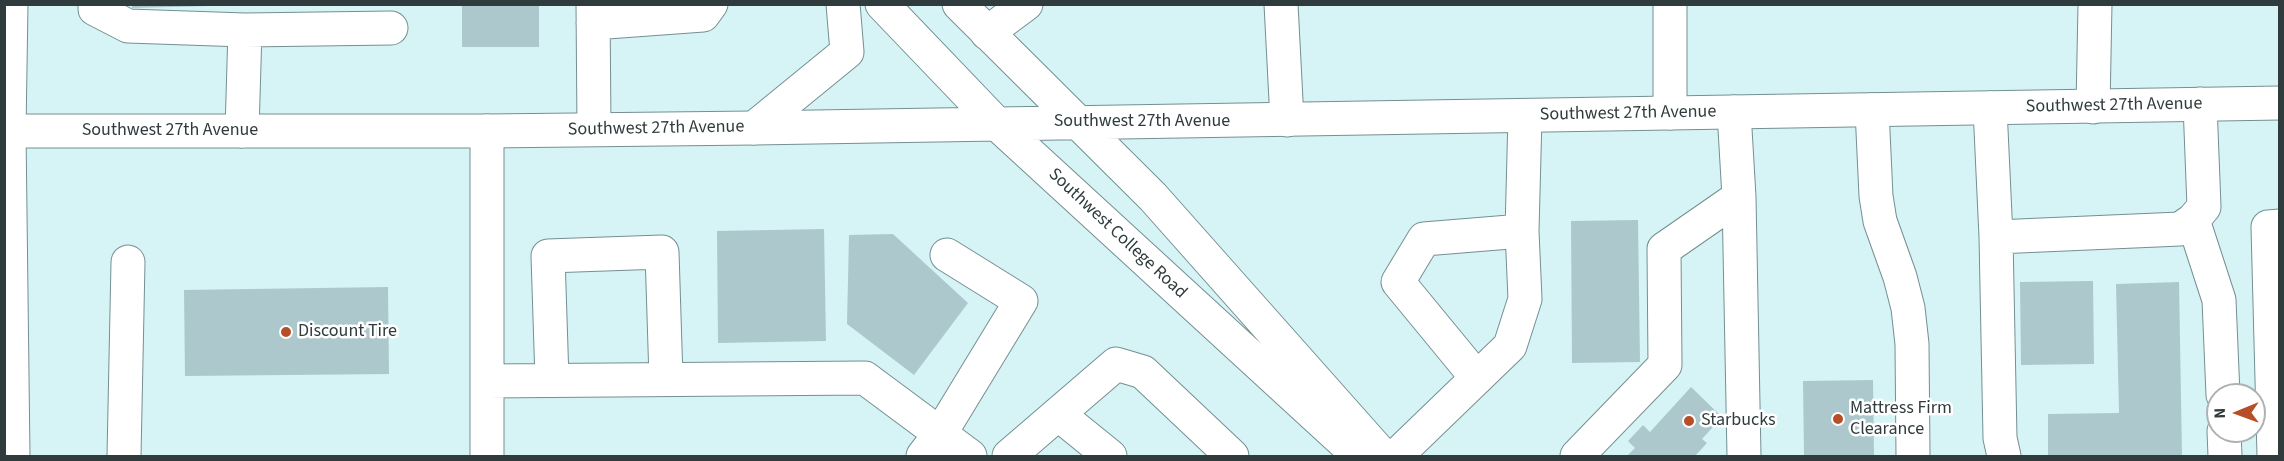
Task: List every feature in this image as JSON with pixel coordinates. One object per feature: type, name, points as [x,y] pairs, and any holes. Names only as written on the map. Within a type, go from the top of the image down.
[{"type":"main road","points":[[10,4],[7,131],[13,456]]},
{"type":"main road","points":[[95,4],[95,9],[128,26],[245,30],[391,28]]},
{"type":"main road","points":[[594,129],[593,14],[703,15],[711,4]]},
{"type":"main road","points":[[754,128],[847,52],[843,4]]},
{"type":"main road","name":"Southwest College Road","points":[[882,4],[995,123],[1359,456]]},
{"type":"main road","points":[[958,4],[1154,197],[1383,456]]},
{"type":"main road","points":[[987,33],[1026,4]]},
{"type":"main road","points":[[1281,4],[1287,120]]},
{"type":"main road","points":[[1670,4],[1670,114]]},
{"type":"main road","points":[[2092,107],[2095,4]]},
{"type":"main road","points":[[242,131],[245,30]]},
{"type":"main road","name":"Southwest 27th Avenue","points":[[7,131],[487,131],[754,128],[2280,103]]},
{"type":"main road","points":[[2200,104],[2199,214],[2219,300],[2222,383]]},
{"type":"main road","points":[[1990,108],[1996,237],[2000,438],[2004,456]]},
{"type":"main road","points":[[1872,110],[1878,213],[1908,308],[1912,344],[1913,456]]},
{"type":"main road","points":[[1734,112],[1739,197],[1744,456]]},
{"type":"main road","points":[[1396,456],[1510,346],[1525,299],[1522,231],[1524,116]]},
{"type":"main road","points":[[487,131],[487,456]]},
{"type":"main road","points":[[1577,456],[1665,365],[1664,249],[1739,197]]},
{"type":"main road","points":[[1996,237],[2180,229],[2199,214]]},
{"type":"main road","points":[[2274,456],[2275,317],[2268,227],[2280,226]]},
{"type":"main road","points":[[1477,378],[1398,282],[1424,238],[1522,231]]},
{"type":"main road","points":[[552,380],[548,256],[662,252],[666,380]]},
{"type":"main road","points":[[931,445],[1021,301],[946,255]]},
{"type":"main road","points":[[124,456],[128,262]]},
{"type":"main road","points":[[1028,451],[1058,414],[1116,364],[1143,372],[1232,456]]},
{"type":"main road","points":[[487,381],[865,378],[931,445],[970,456]]},
{"type":"main road","points":[[1058,414],[1110,456]]},
{"type":"building","points":[[132,4],[209,4],[209,6],[132,8]]},
{"type":"building","points":[[462,4],[539,4],[539,47],[462,47]]},
{"type":"building","points":[[1638,220],[1640,362],[1572,363],[1571,221]]},
{"type":"building","points":[[824,229],[826,341],[718,343],[717,231]]},
{"type":"building","points":[[893,234],[968,303],[914,375],[847,324],[849,235]]},
{"type":"building","points":[[2093,281],[2094,364],[2021,365],[2020,282]]},
{"type":"building","points":[[2179,282],[2182,456],[2048,456],[2048,414],[2119,413],[2116,284]]},
{"type":"building","name":"Discount Tire","points":[[388,287],[389,374],[185,376],[184,290]]},
{"type":"building","name":"Mattress Firm Clearance","points":[[1873,380],[1874,456],[1804,456],[1803,381]]},
{"type":"building","name":"Starbucks","points":[[1691,387],[1722,417],[1702,439],[1707,443],[1695,456],[1627,456],[1635,448],[1628,441],[1643,425],[1650,432]]},
{"type":"place","name":"Discount Tire","points":[[286,332]]},
{"type":"place","name":"Mattress Firm Clearance","points":[[1838,419]]},
{"type":"place","name":"Starbucks","points":[[1689,421]]}]
